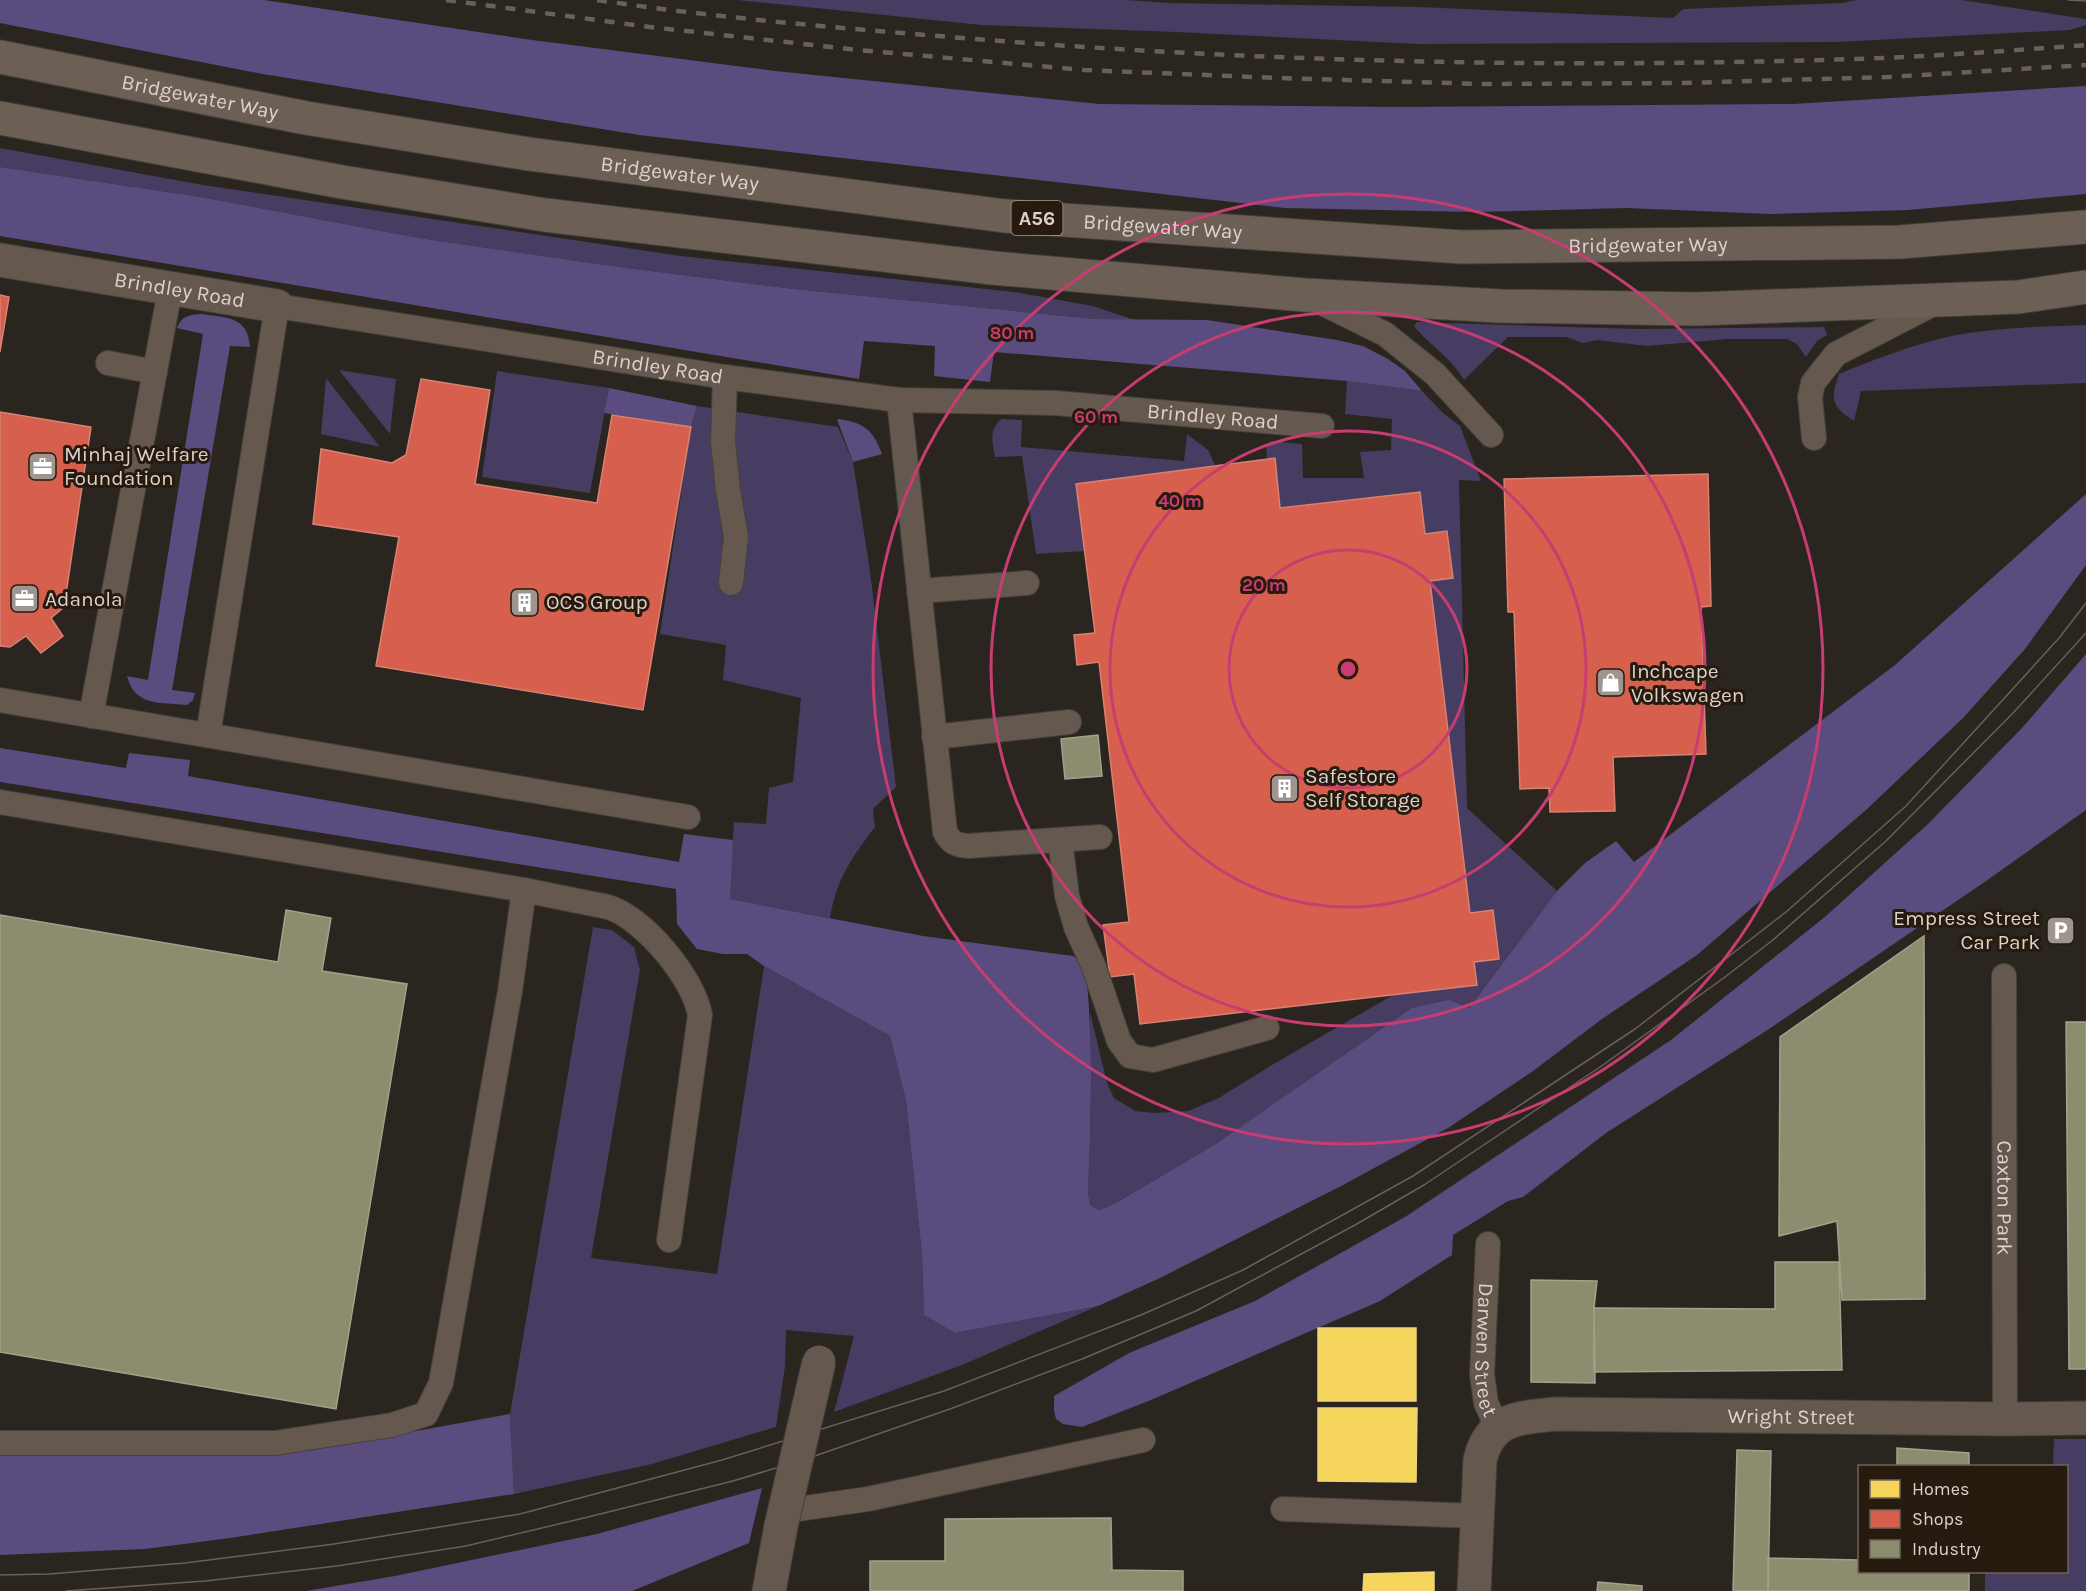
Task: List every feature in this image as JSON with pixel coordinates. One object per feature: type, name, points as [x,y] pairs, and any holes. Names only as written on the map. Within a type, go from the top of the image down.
[{"type":"highway","name":"Bridgewater Way","points":[[0,57],[306,118],[529,154],[1005,216],[1462,247],[1900,242],[2086,227]]},
{"type":"highway","points":[[0,118],[365,186],[545,215],[993,268],[1305,295],[1500,306],[1696,309],[2018,297],[2086,287]]},
{"type":"street","name":"Brindley Road","points":[[0,260],[277,306]]},
{"type":"street","points":[[769,1591],[782,1518],[819,1362]]},
{"type":"street","name":"Wright Street","points":[[1498,1429],[1518,1418],[1555,1414],[2086,1418]]},
{"type":"street","name":"Darwen Street","points":[[1474,1591],[1480,1460],[1484,1443],[1498,1429]]},
{"type":"lane","points":[[91,716],[170,290]]},
{"type":"lane","points":[[1305,295],[1385,334],[1435,374],[1491,435]]},
{"type":"lane","points":[[1814,438],[1810,397],[1812,383],[1836,354],[1940,300]]},
{"type":"lane","points":[[208,735],[277,306]]},
{"type":"lane","name":"Brindley Road","points":[[277,306],[725,377],[899,400],[1056,403],[1323,426]]},
{"type":"lane","points":[[108,363],[155,372]]},
{"type":"lane","points":[[725,377],[723,442],[736,537],[731,583]]},
{"type":"lane","points":[[899,400],[934,737],[945,831],[949,840],[958,846],[968,846],[1100,837]]},
{"type":"lane","points":[[919,591],[1027,583]]},
{"type":"lane","points":[[0,700],[688,817]]},
{"type":"lane","points":[[934,737],[1069,722]]},
{"type":"lane","points":[[0,802],[524,890],[611,908],[630,920],[663,949],[687,980],[700,1015],[669,1240]]},
{"type":"lane","points":[[1060,840],[1067,896],[1076,927],[1094,967],[1119,1041],[1130,1056],[1153,1060],[1267,1028]]},
{"type":"lane","points":[[0,1443],[275,1443],[392,1425],[426,1414],[441,1383],[510,991],[524,890]]},
{"type":"lane","name":"Caxton Park","points":[[2004,976],[2005,1419]]},
{"type":"lane","name":"Darwen Street","points":[[1488,1244],[1482,1374],[1486,1402],[1498,1429]]},
{"type":"lane","points":[[782,1518],[1143,1440]]},
{"type":"lane","points":[[1283,1509],[1478,1516]]},
{"type":"shaded area","points":[[0,0],[264,0],[532,40],[775,71],[1099,104],[1399,107],[1793,104],[2086,86],[2086,194],[1908,210],[1770,214],[1627,208],[1475,212],[1285,208],[639,135],[263,74],[0,23]]},
{"type":"shaded area","points":[[737,0],[1126,0],[1169,3],[1419,7],[1673,18],[1683,9],[1842,3],[1857,0],[1961,0],[2086,19],[2086,25],[2070,30],[1838,42],[1418,44],[982,25]]},
{"type":"shaded area","points":[[0,148],[203,185],[681,256],[1014,292],[1093,306],[1135,320],[1095,319],[794,289],[419,238],[201,197],[0,167]]},
{"type":"shaded area","points":[[0,167],[201,197],[419,238],[619,267],[794,289],[1095,319],[1207,320],[1337,340],[1363,346],[1388,359],[1405,371],[1422,391],[1347,381],[994,352],[990,382],[934,376],[935,346],[864,341],[859,379],[0,236]]},
{"type":"shaded area","points":[[202,314],[228,318],[241,324],[245,329],[250,347],[230,346],[172,690],[195,693],[193,700],[187,705],[158,703],[142,698],[136,693],[127,676],[148,680],[203,334],[177,328],[184,318]]},
{"type":"shaded area","points":[[1417,322],[1638,329],[1824,327],[1827,335],[1817,341],[1806,357],[1797,344],[1787,339],[1728,339],[1647,346],[1597,340],[1583,343],[1567,337],[1508,337],[1464,380],[1453,365],[1414,326]]},
{"type":"shaded area","points":[[2086,325],[2086,383],[1861,391],[1854,421],[1834,402],[1834,390],[1839,374],[1914,346],[1975,332]]},
{"type":"shaded area","points":[[339,370],[396,379],[390,434]]},
{"type":"shaded area","points":[[497,371],[609,388],[590,493],[482,477]]},
{"type":"shaded area","points":[[326,378],[380,447],[321,434]]},
{"type":"shaded area","points":[[1347,381],[1422,391],[1443,413],[1460,426],[1481,481],[1459,480],[1467,808],[1557,891],[1469,1008],[1219,1142],[1114,1204],[1099,1210],[1091,1206],[1088,1194],[1091,1112],[1090,1012],[1107,1083],[1114,1098],[1135,1111],[1155,1113],[1188,1111],[1217,1099],[1393,995],[1477,985],[1474,962],[1499,959],[1493,911],[1470,913],[1430,581],[1453,578],[1448,531],[1425,534],[1420,492],[1280,508],[1275,458],[1267,458],[1266,447],[1271,441],[1302,444],[1303,478],[1364,478],[1360,452],[1391,450],[1392,419],[1345,414]]},
{"type":"shaded area","points":[[609,388],[697,406],[691,427],[604,413]]},
{"type":"shaded area","points":[[697,406],[838,427],[853,462],[870,571],[896,787],[873,809],[875,827],[841,880],[830,918],[729,899],[734,822],[766,824],[769,788],[793,782],[801,698],[723,680],[726,645],[660,634],[691,427]]},
{"type":"shaded area","points":[[837,419],[854,422],[866,428],[875,438],[882,454],[853,462]]},
{"type":"shaded area","points":[[1002,419],[1022,420],[1021,447],[1184,461],[1187,434],[1208,450],[1215,465],[1077,484],[1085,551],[1036,554],[1022,456],[995,457],[993,431]]},
{"type":"shaded area","points":[[2086,494],[2086,565],[2025,649],[1963,718],[1866,810],[1697,955],[1448,1128],[1343,1185],[1160,1278],[1098,1306],[955,1333],[924,1315],[922,1255],[906,1101],[890,1036],[764,966],[747,954],[723,954],[697,949],[677,924],[676,889],[0,782],[0,748],[126,768],[129,753],[190,760],[188,776],[679,862],[684,834],[733,840],[730,899],[923,936],[1073,956],[1085,964],[1088,993],[1091,1107],[1088,1194],[1091,1206],[1099,1210],[1114,1204],[1219,1142],[1412,1008],[1449,1000],[1469,1008],[1557,891],[1585,863],[1616,841],[1634,862],[1895,665]]},
{"type":"shaded area","points":[[2086,654],[2086,810],[1769,1029],[1606,1133],[1523,1197],[1508,1201],[1453,1235],[1452,1255],[1380,1301],[1151,1400],[1082,1427],[1063,1424],[1056,1419],[1054,1396],[1129,1353],[1255,1301],[1405,1217],[1671,1040],[1826,916],[1928,824],[2022,728]]},
{"type":"shaded area","points":[[593,927],[612,930],[634,947],[640,970],[591,1258],[717,1274],[764,966],[890,1036],[906,1101],[922,1255],[924,1315],[955,1333],[1098,1306],[962,1365],[834,1412],[854,1336],[786,1330],[785,1366],[776,1427],[652,1464],[514,1494],[510,1414]]},
{"type":"shaded area","points":[[510,1414],[514,1494],[145,1549],[0,1555],[0,1454],[306,1451]]},
{"type":"shaded area","points":[[2054,1439],[2086,1439],[2086,1591],[1985,1591],[1985,1573],[2068,1573],[2068,1465],[2053,1465]]},
{"type":"shaded area","points":[[762,1488],[749,1543],[632,1591],[306,1591],[395,1576],[597,1534]]},
{"type":"building: Homes","points":[[1318,1328],[1416,1328],[1416,1401],[1318,1401]]},
{"type":"building: Homes","points":[[1318,1408],[1417,1408],[1416,1482],[1318,1481]]},
{"type":"building: Homes","points":[[1434,1572],[1434,1591],[1363,1591],[1364,1574]]},
{"type":"building: Shops","points":[[0,295],[9,297],[0,352]]},
{"type":"building: Shops","name":"OCS Group","points":[[421,379],[490,390],[475,484],[597,503],[612,415],[691,427],[643,710],[376,666],[399,537],[313,524],[321,449],[392,463],[406,455]]},
{"type":"building: Shops","points":[[0,412],[91,427],[64,607],[51,618],[63,636],[41,653],[26,636],[10,647],[0,646]]},
{"type":"building: Shops","name":"Safestore Self Storage","points":[[1275,458],[1280,508],[1420,492],[1425,534],[1447,531],[1453,578],[1430,581],[1470,913],[1493,910],[1499,959],[1474,962],[1477,985],[1140,1024],[1134,974],[1110,977],[1103,925],[1129,922],[1099,662],[1077,665],[1074,635],[1095,633],[1076,484]]},
{"type":"building: Shops","name":"Inchcape Volkswagen","points":[[1708,474],[1711,606],[1701,607],[1706,754],[1613,757],[1615,811],[1550,812],[1549,788],[1520,789],[1514,612],[1508,612],[1504,479]]},
{"type":"building: Industry","points":[[1098,735],[1102,776],[1065,779],[1061,739]]},
{"type":"building: Industry","points":[[286,910],[331,918],[322,971],[407,984],[336,1409],[0,1352],[0,915],[278,962]]},
{"type":"building: Industry","points":[[1924,936],[1925,1299],[1842,1300],[1837,1221],[1779,1236],[1780,1037]]},
{"type":"building: Industry","points":[[2066,1022],[2086,1022],[2086,1369],[2069,1369]]},
{"type":"building: Industry","points":[[1775,1262],[1839,1262],[1842,1370],[1594,1372],[1594,1308],[1775,1309]]},
{"type":"building: Industry","points":[[1531,1280],[1597,1281],[1594,1308],[1595,1383],[1531,1382]]},
{"type":"building: Industry","points":[[1897,1448],[1969,1453],[1969,1465],[1897,1465]]},
{"type":"building: Industry","points":[[1737,1450],[1771,1451],[1768,1591],[1733,1591]]},
{"type":"building: Industry","points":[[1111,1518],[1112,1570],[1183,1571],[1183,1591],[870,1591],[870,1561],[945,1561],[945,1519]]},
{"type":"building: Industry","points":[[1768,1558],[1858,1560],[1858,1573],[1969,1573],[1969,1591],[1768,1591]]},
{"type":"building: Industry","points":[[1598,1582],[1642,1586],[1642,1591],[1597,1591]]},
{"type":"tram line","points":[[2068,0],[2086,1]]},
{"type":"tram line","points":[[0,1575],[49,1574],[185,1563],[334,1544],[520,1514],[722,1460],[944,1391],[1141,1315],[1243,1270],[1413,1176],[1635,1029],[1786,912],[1906,806],[2060,637],[2086,603]]},
{"type":"tram line","points":[[66,1591],[205,1581],[337,1566],[466,1546],[588,1517],[733,1481],[809,1458],[950,1409],[1082,1359],[1196,1311],[1424,1185],[1603,1065],[1725,977],[1773,940],[1886,841],[2014,712],[2086,633]]},
{"type":"railway","points":[[446,0],[650,27],[858,50],[1084,70],[1279,78],[1482,84],[1683,83],[1889,77],[2086,65]]},
{"type":"railway","points":[[597,0],[733,17],[962,38],[1192,53],[1423,62],[1769,61],[1909,57],[2086,45]]},
{"type":"place","name":"Minhaj Welfare Foundation","points":[[43,466]]},
{"type":"place","name":"Adanola","points":[[24,599]]},
{"type":"place","name":"OCS Group","points":[[525,602]]},
{"type":"place","name":"Inchcape Volkswagen","points":[[1610,683]]},
{"type":"place","name":"Safestore Self Storage","points":[[1284,788]]},
{"type":"place","name":"Empress Street Car Park","points":[[2061,930]]}]
